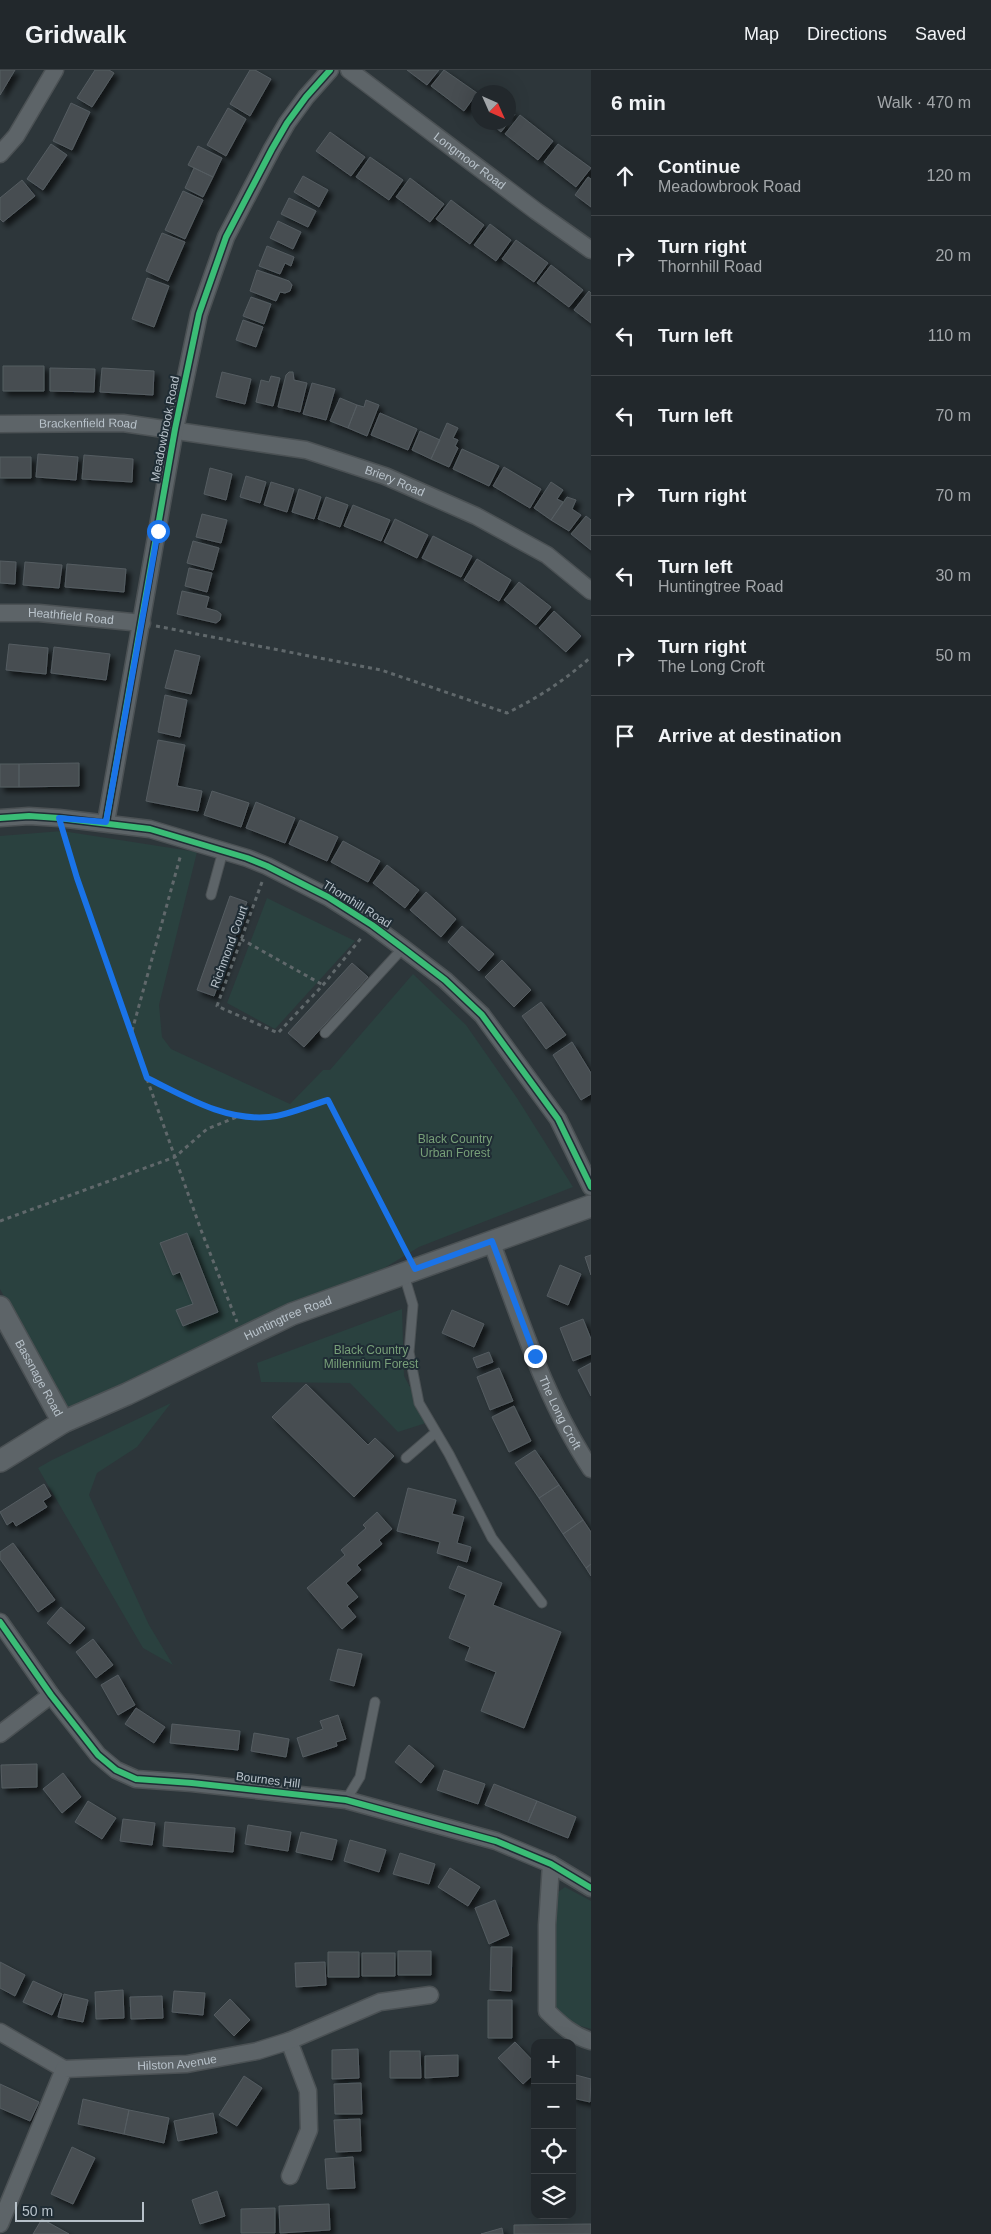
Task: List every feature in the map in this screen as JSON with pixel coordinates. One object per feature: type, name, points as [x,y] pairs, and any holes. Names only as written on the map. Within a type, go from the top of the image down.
[{"type":"street","points":[[0,154],[16,136],[55,70]]},
{"type":"street","name":"Meadowbrook Road","points":[[106,822],[176,429],[199,314],[226,237],[287,123],[306,97],[330,70]]},
{"type":"street","name":"Longmoor Road","points":[[349,70],[536,211],[591,250]]},
{"type":"street","name":"Brackenfield Road","points":[[0,424],[122,423],[176,429]]},
{"type":"street","name":"Briery Road","points":[[176,429],[306,450],[385,476],[476,516],[523,541],[547,555],[591,591]]},
{"type":"street","name":"Heathfield Road","points":[[0,613],[39,613],[142,623]]},
{"type":"street","name":"Thornhill Road","points":[[0,818],[29,816],[59,818],[106,822],[150,829],[267,866],[328,897],[372,925],[403,948],[445,980],[482,1014],[558,1119],[591,1187]]},
{"type":"street","name":"Huntingtree Road","points":[[0,1461],[63,1422],[292,1314],[591,1206]]},
{"type":"street","name":"The Long Croft","points":[[492,1241],[535,1356],[558,1410],[591,1469]]},
{"type":"street","name":"Bassnage Road","points":[[0,1307],[63,1422]]},
{"type":"street","name":"Bournes Hill","points":[[0,1622],[51,1695],[98,1755],[116,1770],[136,1779],[192,1783],[346,1800],[496,1842],[551,1864],[591,1888]]},
{"type":"street","points":[[0,1734],[51,1695]]},
{"type":"street","points":[[551,1864],[547,1925],[547,2011],[568,2030],[583,2039],[591,2040]]},
{"type":"street","name":"Hilston Avenue","points":[[64,2068],[187,2064],[258,2051],[289,2041],[380,2002],[430,1995]]},
{"type":"street","points":[[0,2032],[64,2068],[0,2224]]},
{"type":"street","points":[[289,2041],[308,2091],[309,2130],[290,2176]]},
{"type":"lane","points":[[211,895],[223,851]]},
{"type":"lane","points":[[325,1033],[403,948]]},
{"type":"lane","points":[[409,1272],[413,1305],[409,1352],[419,1403],[449,1454],[492,1538],[542,1602]]},
{"type":"lane","points":[[406,1458],[435,1433]]},
{"type":"lane","points":[[346,1800],[360,1777],[375,1702]]},
{"type":"path","points":[[142,623],[381,670],[507,713],[530,702],[571,675],[591,657]]},
{"type":"path","points":[[59,818],[77,878],[175,1158],[243,1338]]},
{"type":"path","points":[[132,1033],[185,839]]},
{"type":"path","points":[[242,939],[323,986]]},
{"type":"path","points":[[147,1078],[216,1111],[238,1116],[270,1117],[328,1100],[409,1272]]},
{"type":"path","points":[[0,1221],[175,1158],[207,1129],[238,1116]]},
{"type":"green space","name":"Black Country Urban Forest","points":[[62,831],[197,852],[159,1005],[162,1037],[171,1049],[290,1104],[323,1070],[330,1070],[413,974],[466,1025],[517,1098],[573,1187],[419,1247],[368,1278],[68,1415],[0,1289],[0,836]]},
{"type":"green space","points":[[267,898],[355,941],[275,1029],[227,1003]]},
{"type":"green space","name":"Black Country Millennium Forest","points":[[402,1309],[404,1376],[429,1422],[398,1432],[350,1383],[261,1382],[257,1363]]},
{"type":"green space","points":[[171,1403],[137,1447],[97,1473],[89,1495],[149,1625],[173,1665],[143,1648],[38,1468]]},
{"type":"green space","points":[[565,1887],[591,1901],[591,2029],[567,2022],[553,2003],[552,1900]]},
{"type":"building","points":[[0,70],[15,70],[0,95]]},
{"type":"building","points":[[95,70],[109,70],[114,73],[92,107],[77,98]]},
{"type":"building","points":[[250,70],[255,70],[271,79],[250,116],[230,104]]},
{"type":"building","points":[[407,70],[439,70],[427,85]]},
{"type":"building","points":[[444,70],[471,89],[471,101],[464,111],[431,86]]},
{"type":"building","points":[[71,103],[90,112],[72,150],[53,141]]},
{"type":"building","points":[[228,108],[246,119],[226,156],[207,145]]},
{"type":"building","points":[[520,115],[553,141],[538,160],[505,134],[508,130],[516,130],[516,120]]},
{"type":"building","points":[[330,132],[365,157],[351,176],[316,151]]},
{"type":"building","points":[[51,144],[67,155],[43,190],[27,179]]},
{"type":"building","points":[[558,144],[591,168],[576,187],[544,162]]},
{"type":"building","points":[[198,146],[222,158],[213,177],[188,165]]},
{"type":"building","points":[[370,157],[403,180],[389,200],[356,177]]},
{"type":"building","points":[[194,168],[213,177],[203,197],[185,188]]},
{"type":"building","points":[[303,176],[328,190],[319,207],[294,192]]},
{"type":"building","points":[[588,177],[591,179],[591,207],[575,195]]},
{"type":"building","points":[[410,178],[444,204],[430,222],[396,197]]},
{"type":"building","points":[[22,180],[35,196],[3,222],[0,219],[0,198]]},
{"type":"building","points":[[183,191],[203,200],[185,239],[165,230]]},
{"type":"building","points":[[289,198],[316,211],[308,227],[281,214]]},
{"type":"building","points":[[451,200],[484,225],[470,244],[436,219]]},
{"type":"building","points":[[278,221],[301,232],[293,249],[270,238]]},
{"type":"building","points":[[490,224],[511,240],[496,261],[474,245]]},
{"type":"building","points":[[162,233],[185,242],[168,281],[146,271]]},
{"type":"building","points":[[516,240],[548,263],[534,282],[502,259]]},
{"type":"building","points":[[267,246],[294,257],[291,266],[285,263],[280,274],[259,266]]},
{"type":"building","points":[[551,265],[583,290],[569,307],[537,283]]},
{"type":"building","points":[[257,270],[289,281],[292,285],[290,291],[280,292],[276,301],[250,291]]},
{"type":"building","points":[[147,278],[169,286],[154,327],[132,319]]},
{"type":"building","points":[[589,291],[591,293],[591,323],[574,310]]},
{"type":"building","points":[[251,297],[271,304],[264,324],[243,316]]},
{"type":"building","points":[[243,320],[263,327],[256,347],[236,340]]},
{"type":"building","points":[[3,366],[44,366],[44,391],[3,391]]},
{"type":"building","points":[[50,368],[95,369],[94,392],[50,391]]},
{"type":"building","points":[[102,368],[154,371],[153,395],[100,392]]},
{"type":"building","points":[[222,372],[251,379],[245,404],[216,397]]},
{"type":"building","points":[[289,372],[293,372],[294,380],[307,383],[300,412],[278,407],[286,375]]},
{"type":"building","points":[[271,376],[280,378],[273,406],[256,402],[261,380],[269,382]]},
{"type":"building","points":[[312,383],[335,389],[326,420],[303,414]]},
{"type":"building","points":[[340,398],[357,405],[348,428],[330,421]]},
{"type":"building","points":[[366,400],[379,405],[367,436],[348,428],[357,405],[364,407]]},
{"type":"building","points":[[380,413],[417,429],[408,450],[371,435]]},
{"type":"building","points":[[447,423],[458,428],[453,438],[458,440],[455,446],[458,448],[449,467],[431,459]]},
{"type":"building","points":[[420,431],[440,440],[431,459],[412,450]]},
{"type":"building","points":[[462,449],[499,466],[489,486],[453,469]]},
{"type":"building","points":[[38,454],[78,457],[76,480],[36,477]]},
{"type":"building","points":[[84,455],[133,459],[132,482],[82,479]]},
{"type":"building","points":[[0,457],[31,457],[31,478],[0,478]]},
{"type":"building","points":[[504,467],[541,489],[530,508],[493,486]]},
{"type":"building","points":[[210,468],[232,474],[226,500],[204,494]]},
{"type":"building","points":[[246,476],[266,482],[260,503],[240,497]]},
{"type":"building","points":[[271,482],[294,489],[287,512],[264,505]]},
{"type":"building","points":[[551,482],[563,490],[557,499],[563,502],[551,520],[534,508]]},
{"type":"building","points":[[299,489],[321,497],[314,519],[292,512]]},
{"type":"building","points":[[326,497],[348,505],[340,527],[318,519]]},
{"type":"building","points":[[567,497],[576,500],[572,509],[581,515],[569,531],[551,520]]},
{"type":"building","points":[[353,505],[390,520],[381,541],[344,526]]},
{"type":"building","points":[[202,514],[227,520],[221,543],[196,537]]},
{"type":"building","points":[[586,516],[591,520],[591,550],[571,534]]},
{"type":"building","points":[[395,519],[428,535],[417,558],[384,542]]},
{"type":"building","points":[[433,536],[472,556],[461,577],[422,558]]},
{"type":"building","points":[[193,541],[219,548],[213,570],[187,563]]},
{"type":"building","points":[[477,559],[511,580],[499,601],[464,580]]},
{"type":"building","points":[[0,561],[16,562],[15,584],[0,583]]},
{"type":"building","points":[[25,562],[62,565],[59,588],[23,585]]},
{"type":"building","points":[[67,564],[126,569],[124,592],[65,587]]},
{"type":"building","points":[[189,568],[212,573],[207,592],[185,586]]},
{"type":"building","points":[[519,582],[551,607],[536,625],[504,600]]},
{"type":"building","points":[[182,591],[209,597],[206,608],[221,614],[220,620],[216,623],[177,614]]},
{"type":"building","points":[[554,611],[581,636],[566,652],[539,628]]},
{"type":"building","points":[[9,644],[48,648],[46,674],[6,670]]},
{"type":"building","points":[[54,647],[110,654],[106,680],[51,673]]},
{"type":"building","points":[[175,650],[200,656],[191,694],[165,688]]},
{"type":"building","points":[[165,695],[187,700],[180,737],[158,732]]},
{"type":"building","points":[[158,740],[185,745],[177,786],[202,791],[198,811],[146,801]]},
{"type":"building","points":[[79,763],[79,786],[19,787],[19,764]]},
{"type":"building","points":[[0,764],[19,764],[19,787],[0,787]]},
{"type":"building","points":[[212,791],[249,803],[241,827],[204,815]]},
{"type":"building","points":[[256,802],[295,818],[285,843],[246,828]]},
{"type":"building","points":[[300,820],[338,837],[327,861],[289,844]]},
{"type":"building","points":[[343,841],[380,861],[368,882],[331,862]]},
{"type":"building","points":[[387,865],[419,890],[405,908],[373,883]]},
{"type":"building","points":[[426,892],[456,919],[441,937],[410,910]]},
{"type":"building","points":[[230,896],[247,902],[214,996],[197,990]]},
{"type":"building","points":[[462,926],[494,954],[479,971],[448,942]]},
{"type":"building","points":[[502,960],[531,990],[514,1007],[485,977]]},
{"type":"building","points":[[352,963],[368,977],[304,1047],[288,1033]]},
{"type":"building","points":[[541,1002],[566,1035],[546,1049],[522,1016]]},
{"type":"building","points":[[572,1042],[591,1073],[591,1094],[581,1100],[553,1055]]},
{"type":"building","points":[[187,1233],[218,1312],[183,1326],[176,1310],[193,1304],[180,1272],[173,1275],[160,1243]]},
{"type":"building","points":[[591,1255],[591,1275],[585,1257]]},
{"type":"building","points":[[560,1265],[581,1274],[568,1305],[547,1296]]},
{"type":"building","points":[[452,1310],[484,1324],[474,1347],[442,1333]]},
{"type":"building","points":[[583,1319],[591,1339],[591,1354],[573,1361],[560,1328]]},
{"type":"building","points":[[489,1352],[493,1362],[477,1368],[473,1358]]},
{"type":"building","points":[[591,1363],[591,1396],[578,1370]]},
{"type":"building","points":[[499,1368],[513,1401],[490,1410],[477,1377]]},
{"type":"building","points":[[306,1384],[368,1445],[375,1438],[394,1456],[354,1497],[272,1417]]},
{"type":"building","points":[[514,1406],[531,1441],[509,1452],[492,1417]]},
{"type":"building","points":[[535,1450],[559,1485],[539,1498],[515,1463]]},
{"type":"building","points":[[44,1484],[51,1496],[43,1501],[47,1507],[16,1526],[13,1521],[7,1525],[0,1512]]},
{"type":"building","points":[[559,1485],[583,1520],[563,1534],[539,1498]]},
{"type":"building","points":[[408,1488],[456,1500],[452,1514],[464,1517],[457,1543],[471,1547],[467,1562],[437,1553],[440,1542],[397,1531]]},
{"type":"building","points":[[377,1512],[392,1529],[379,1540],[382,1544],[357,1565],[361,1570],[346,1583],[358,1597],[347,1606],[356,1617],[342,1629],[307,1588],[345,1555],[341,1550],[366,1528],[363,1525]]},
{"type":"building","points":[[583,1520],[591,1532],[591,1564],[586,1568],[563,1534]]},
{"type":"building","points":[[13,1543],[55,1600],[38,1612],[0,1559],[0,1552]]},
{"type":"building","points":[[591,1564],[591,1576],[586,1568]]},
{"type":"building","points":[[458,1566],[502,1583],[493,1605],[561,1632],[524,1728],[481,1711],[496,1672],[465,1660],[470,1647],[449,1638],[466,1595],[449,1588]]},
{"type":"building","points":[[61,1607],[85,1628],[70,1644],[47,1623]]},
{"type":"building","points":[[93,1639],[113,1665],[96,1678],[76,1652]]},
{"type":"building","points":[[338,1649],[362,1654],[354,1686],[330,1680]]},
{"type":"building","points":[[118,1675],[135,1705],[118,1715],[101,1685]]},
{"type":"building","points":[[136,1708],[165,1727],[154,1743],[125,1724]]},
{"type":"building","points":[[338,1715],[346,1739],[336,1742],[337,1746],[303,1757],[297,1738],[323,1729],[320,1721]]},
{"type":"building","points":[[172,1724],[240,1731],[238,1750],[170,1743]]},
{"type":"building","points":[[254,1733],[289,1739],[286,1757],[251,1751]]},
{"type":"building","points":[[409,1745],[434,1766],[421,1783],[395,1762]]},
{"type":"building","points":[[37,1764],[37,1787],[2,1788],[1,1765]]},
{"type":"building","points":[[444,1770],[485,1784],[478,1804],[437,1790]]},
{"type":"building","points":[[63,1773],[81,1797],[62,1813],[43,1789]]},
{"type":"building","points":[[494,1784],[537,1801],[528,1822],[485,1805]]},
{"type":"building","points":[[88,1801],[116,1818],[102,1839],[75,1822]]},
{"type":"building","points":[[537,1801],[576,1817],[568,1838],[528,1822]]},
{"type":"building","points":[[123,1819],[155,1823],[152,1845],[120,1841]]},
{"type":"building","points":[[165,1822],[235,1828],[233,1852],[163,1846]]},
{"type":"building","points":[[248,1825],[291,1832],[288,1851],[245,1844]]},
{"type":"building","points":[[301,1832],[337,1840],[332,1860],[296,1852]]},
{"type":"building","points":[[350,1840],[386,1850],[379,1872],[344,1861]]},
{"type":"building","points":[[400,1853],[435,1864],[429,1884],[393,1874]]},
{"type":"building","points":[[450,1868],[480,1887],[468,1906],[438,1887]]},
{"type":"building","points":[[495,1900],[509,1935],[489,1944],[475,1908]]},
{"type":"building","points":[[491,1947],[512,1947],[511,1991],[490,1990]]},
{"type":"building","points":[[398,1951],[431,1951],[431,1975],[398,1975]]},
{"type":"building","points":[[328,1952],[359,1952],[359,1977],[328,1977]]},
{"type":"building","points":[[362,1953],[395,1953],[395,1976],[362,1976]]},
{"type":"building","points":[[0,1962],[25,1975],[15,1996],[0,1988]]},
{"type":"building","points":[[325,1962],[326,1985],[296,1987],[295,1963]]},
{"type":"building","points":[[33,1981],[62,1994],[52,2015],[23,2002]]},
{"type":"building","points":[[123,1990],[124,2018],[96,2019],[95,1992]]},
{"type":"building","points":[[174,1991],[205,1993],[203,2015],[172,2012]]},
{"type":"building","points":[[64,1994],[88,2000],[83,2022],[58,2017]]},
{"type":"building","points":[[162,1996],[163,2018],[131,2019],[130,1997]]},
{"type":"building","points":[[230,1999],[250,2020],[234,2036],[214,2015]]},
{"type":"building","points":[[488,2000],[512,2000],[512,2038],[488,2038]]},
{"type":"building","points":[[515,2042],[531,2059],[531,2077],[523,2084],[498,2058]]},
{"type":"building","points":[[358,2049],[359,2078],[332,2079],[332,2050]]},
{"type":"building","points":[[390,2051],[420,2051],[421,2078],[390,2078]]},
{"type":"building","points":[[458,2055],[458,2076],[425,2078],[425,2056]]},
{"type":"building","points":[[576,2075],[591,2079],[590,2102],[576,2099]]},
{"type":"building","points":[[244,2076],[262,2088],[237,2126],[219,2115]]},
{"type":"building","points":[[361,2083],[362,2114],[335,2114],[334,2084]]},
{"type":"building","points":[[0,2084],[39,2102],[30,2121],[0,2108]]},
{"type":"building","points":[[83,2099],[129,2110],[124,2134],[78,2124]]},
{"type":"building","points":[[129,2110],[169,2118],[164,2143],[124,2134]]},
{"type":"building","points":[[213,2113],[217,2133],[178,2141],[174,2121]]},
{"type":"building","points":[[360,2119],[361,2151],[336,2152],[334,2120]]},
{"type":"building","points":[[72,2147],[95,2158],[73,2204],[51,2194]]},
{"type":"building","points":[[353,2157],[355,2188],[327,2189],[325,2159]]},
{"type":"building","points":[[217,2191],[225,2216],[200,2224],[192,2200]]},
{"type":"building","points":[[329,2204],[330,2230],[280,2233],[279,2206]]},
{"type":"building","points":[[275,2208],[275,2233],[241,2233],[241,2209]]},
{"type":"building","points":[[42,2219],[69,2234],[33,2234]]},
{"type":"building","points":[[591,2224],[591,2234],[514,2234],[514,2225]]},
{"type":"building","points":[[502,2228],[503,2234],[481,2234]]},
{"type":"cycle path","points":[[106,822],[175,429],[199,314],[226,237],[272,149],[287,123],[306,97],[330,70]]},
{"type":"cycle path","points":[[0,818],[29,816],[59,818],[150,829],[247,858],[328,897],[372,925],[445,980],[482,1015],[558,1119],[591,1187]]},
{"type":"cycle path","points":[[0,1622],[51,1695],[98,1755],[116,1770],[136,1779],[192,1783],[346,1800],[496,1841],[551,1864],[591,1888]]},
{"type":"route","points":[[158,531],[106,822],[59,818],[77,878],[147,1078],[216,1111],[238,1116],[270,1117],[328,1100],[415,1269],[492,1241],[535,1356]]}]
